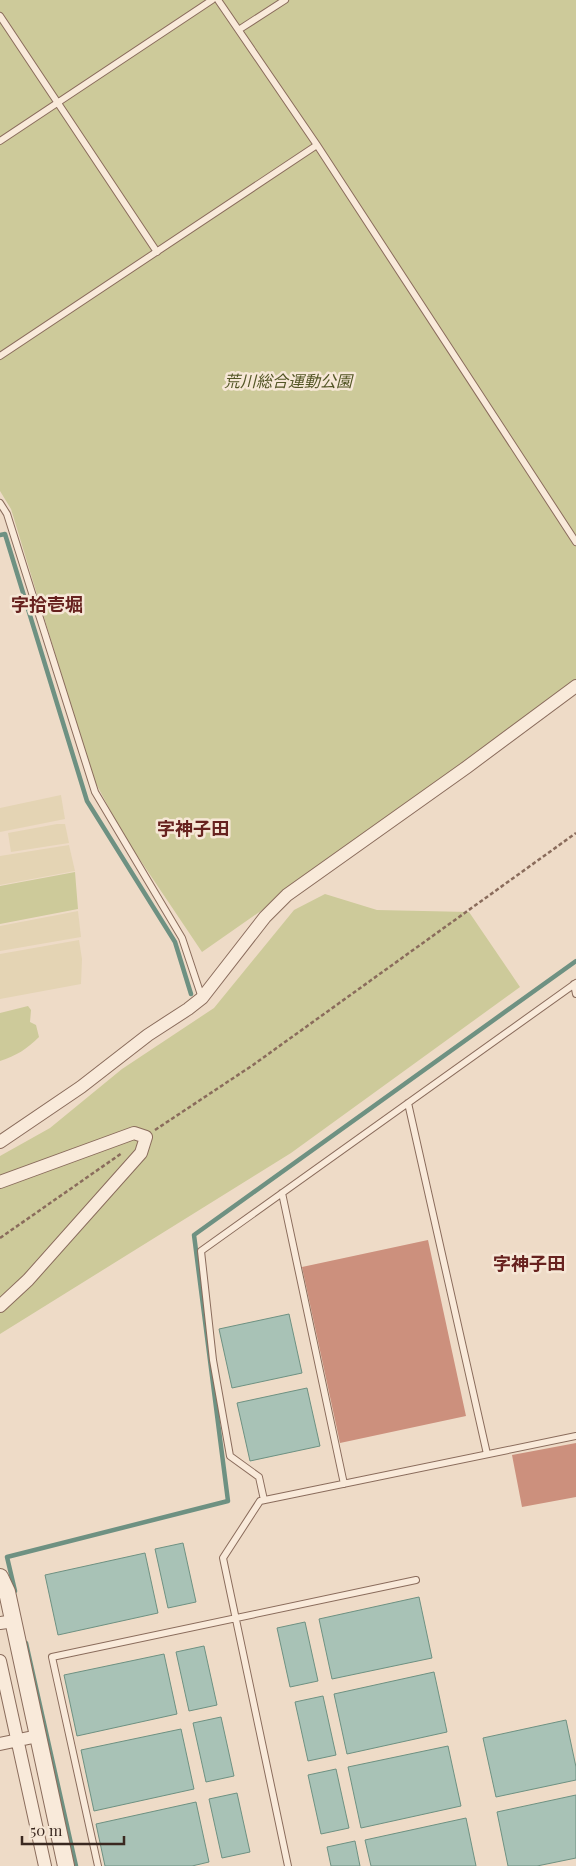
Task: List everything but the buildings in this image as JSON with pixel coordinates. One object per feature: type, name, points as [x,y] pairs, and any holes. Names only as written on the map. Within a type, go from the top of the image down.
[{"type":"street","points":[[0,1142],[81,1087],[148,1035],[202,998],[265,917],[287,895],[459,773],[576,686]]},
{"type":"street","points":[[0,1182],[134,1133],[146,1137],[141,1153],[28,1280],[0,1306]]},
{"type":"street","points":[[0,1577],[7,1589],[7,1622],[38,1736],[66,1866]]},
{"type":"street","points":[[0,1661],[45,1866]]},
{"type":"street","points":[[0,1744],[38,1736]]},
{"type":"lane","points":[[0,141],[212,0]]},
{"type":"lane","points":[[218,0],[240,29],[576,542]]},
{"type":"lane","points":[[240,29],[285,0]]},
{"type":"lane","points":[[0,16],[156,252]]},
{"type":"lane","points":[[0,356],[316,145]]},
{"type":"lane","points":[[0,503],[7,514],[95,792],[182,938],[202,998]]},
{"type":"lane","points":[[264,1500],[259,1477],[230,1456],[214,1360],[201,1251],[575,984],[576,994]]},
{"type":"lane","points":[[408,1103],[487,1454]]},
{"type":"lane","points":[[282,1193],[344,1484]]},
{"type":"lane","points":[[288,1866],[223,1558],[260,1501],[576,1436]]},
{"type":"lane","points":[[98,1866],[52,1657],[416,1580]]},
{"type":"path","points":[[146,1137],[141,1140],[253,1065],[576,833]]},
{"type":"path","points":[[0,1238],[126,1150]]},
{"type":"shaded area","points":[[61,795],[65,819],[0,832],[0,808]]},
{"type":"shaded area","points":[[65,824],[69,843],[11,852],[8,833]]},
{"type":"shaded area","points":[[69,845],[75,871],[0,885],[0,856]]},
{"type":"shaded area","points":[[78,911],[81,937],[0,951],[0,926]]},
{"type":"shaded area","points":[[79,940],[82,959],[81,984],[0,999],[0,954]]},
{"type":"shaded area","points":[[289,1314],[302,1373],[232,1388],[219,1329]]},
{"type":"shaded area","points":[[307,1388],[320,1446],[250,1461],[237,1403]]},
{"type":"shaded area","points":[[183,1543],[196,1602],[168,1608],[155,1549]]},
{"type":"shaded area","points":[[145,1553],[158,1613],[58,1635],[45,1575]]},
{"type":"shaded area","points":[[419,1597],[432,1658],[332,1679],[319,1619]]},
{"type":"shaded area","points":[[305,1622],[318,1681],[290,1687],[277,1628]]},
{"type":"shaded area","points":[[204,1646],[217,1705],[189,1711],[176,1652]]},
{"type":"shaded area","points":[[164,1654],[177,1714],[77,1736],[64,1675]]},
{"type":"shaded area","points":[[434,1672],[447,1732],[347,1754],[334,1694]]},
{"type":"shaded area","points":[[323,1696],[336,1755],[308,1761],[295,1702]]},
{"type":"shaded area","points":[[221,1717],[234,1776],[206,1782],[193,1723]]},
{"type":"shaded area","points":[[566,1720],[576,1767],[576,1780],[496,1797],[483,1738]]},
{"type":"shaded area","points":[[181,1729],[194,1789],[94,1811],[81,1750]]},
{"type":"shaded area","points":[[448,1746],[461,1806],[361,1828],[348,1767]]},
{"type":"shaded area","points":[[336,1769],[349,1828],[321,1834],[308,1775]]},
{"type":"shaded area","points":[[237,1793],[250,1852],[222,1858],[209,1799]]},
{"type":"shaded area","points":[[576,1795],[576,1858],[537,1866],[508,1866],[497,1812]]},
{"type":"shaded area","points":[[196,1802],[209,1862],[192,1866],[105,1866],[96,1824]]},
{"type":"shaded area","points":[[466,1818],[476,1866],[371,1866],[365,1840]]},
{"type":"shaded area","points":[[355,1841],[360,1866],[331,1866],[327,1847]]},
{"type":"green space","name":"荒川総合運動公園","points":[[0,0],[576,0],[576,691],[202,952],[124,836],[93,778],[11,509],[0,491]]},
{"type":"green space","points":[[75,872],[78,909],[0,924],[0,886]]},
{"type":"green space","points":[[325,894],[377,910],[469,912],[520,987],[291,1153],[0,1334],[0,1156],[50,1128],[122,1069],[214,1008],[294,910]]},
{"type":"green space","points":[[28,1006],[31,1010],[30,1022],[36,1025],[39,1037],[21,1052],[0,1061],[0,1013]]},
{"type":"waterway","points":[[0,535],[5,534],[87,801],[175,942],[191,994]]},
{"type":"waterway","points":[[15,1591],[7,1557],[228,1501],[194,1235],[576,961]]},
{"type":"waterway","points":[[26,1643],[76,1866]]},
{"type":"district","name":"字拾壱堀","points":[[47,605]]},
{"type":"district","name":"字神子田","points":[[193,829]]},
{"type":"district","name":"字神子田","points":[[529,1264]]}]
